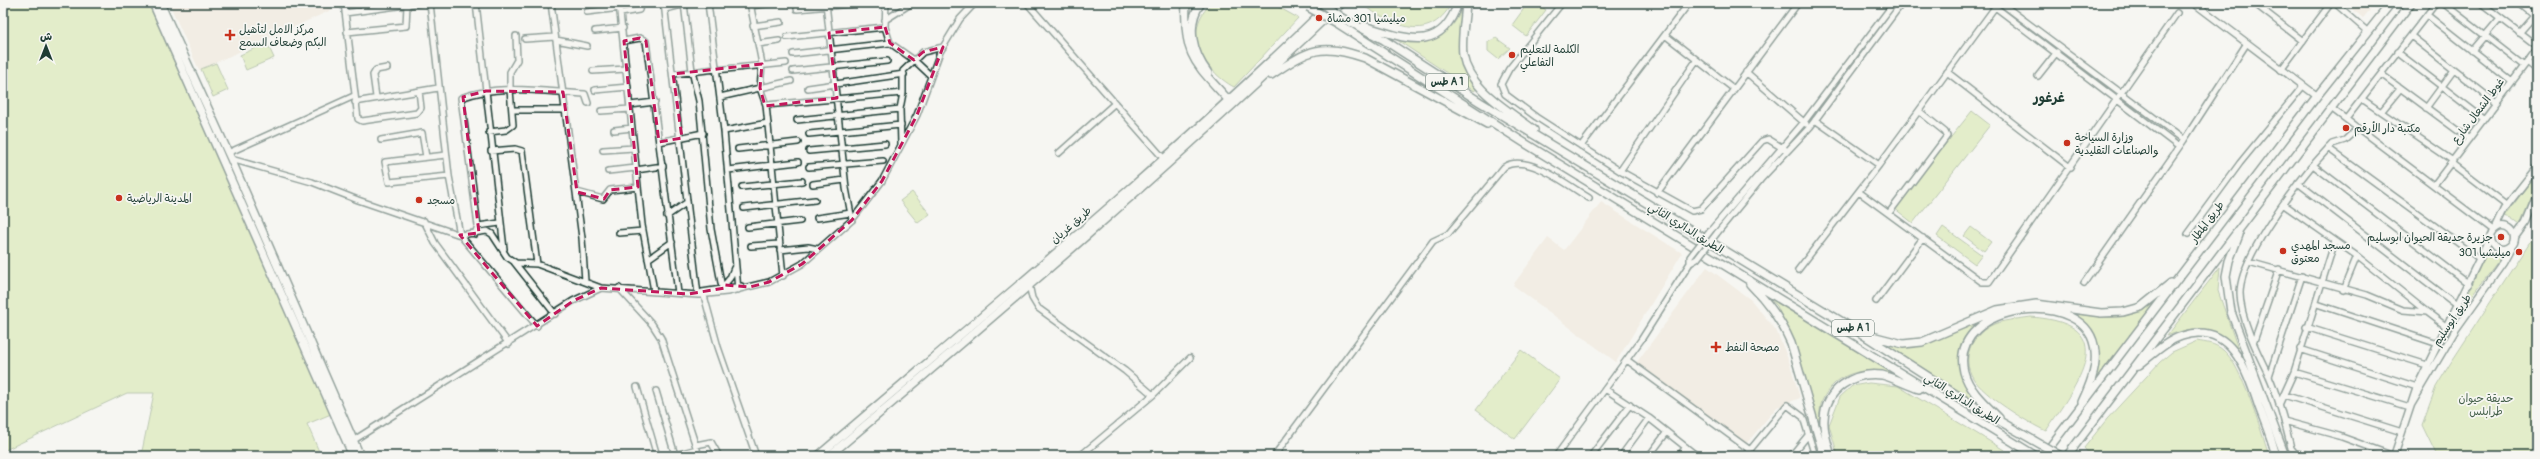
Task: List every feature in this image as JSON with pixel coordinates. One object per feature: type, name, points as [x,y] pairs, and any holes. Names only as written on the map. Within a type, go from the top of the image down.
[{"type":"highway","points":[[153,3],[350,442],[360,456]]},
{"type":"highway","points":[[1186,3],[1186,32],[1189,51],[1204,75],[1233,101]]},
{"type":"highway","points":[[1201,3],[1197,10],[1192,27],[1192,38],[1197,55],[1214,80],[1233,101]]},
{"type":"highway","name":"الطريق الدائري الثاني","points":[[1321,3],[1342,18],[1384,40],[1480,102],[1859,332],[2006,425],[2061,456]]},
{"type":"highway","name":"طريق غريان","points":[[829,456],[1233,101],[1331,3]]},
{"type":"highway","name":"طريق غريان","points":[[818,456],[1028,281],[1164,159],[1233,101],[1254,87],[1341,3]]},
{"type":"highway","points":[[1351,22],[1416,40],[1426,38],[1440,30],[1452,18],[1458,3]]},
{"type":"highway","points":[[1466,3],[1463,54],[1470,74],[1488,94],[1552,146]]},
{"type":"highway","name":"طريق المطار","points":[[2043,456],[2317,96],[2391,3]]},
{"type":"highway","points":[[2067,456],[2411,3]]},
{"type":"highway","points":[[161,4],[230,156],[350,442],[353,456]]},
{"type":"highway","name":"الطريق الدائري الثاني","points":[[1305,5],[1337,23],[1523,142],[1935,396],[2036,456]]},
{"type":"highway","points":[[1254,87],[1304,55],[1321,49],[1335,49],[1365,58],[1523,142]]},
{"type":"highway","points":[[2243,225],[2229,261],[2226,290],[2231,312],[2285,456]]},
{"type":"highway","points":[[1859,332],[1891,342],[1913,344],[1932,339],[1986,313],[2011,307],[2050,305],[2101,313],[2123,312],[2151,300],[2180,275]]},
{"type":"highway","points":[[1741,276],[1767,301],[1783,325],[1791,343],[1824,456]]},
{"type":"highway","points":[[2006,425],[1970,385],[1964,373],[1963,359],[1967,343],[1976,330],[1986,322],[2012,312],[2044,310],[2062,313],[2082,324],[2089,332],[2096,351],[2095,361],[2087,390],[2076,414]]},
{"type":"highway","points":[[2131,372],[2164,345],[2181,336],[2195,333],[2210,334],[2224,340],[2235,352],[2245,368],[2276,456]]},
{"type":"highway","points":[[1831,456],[1825,433],[1825,412],[1829,399],[1845,382],[1856,377],[1882,376],[1935,396]]},
{"type":"main road","points":[[2194,3],[2317,96]]},
{"type":"main road","name":"طريق أبوسليم","points":[[2394,456],[2417,387],[2427,365],[2469,284],[2506,206],[2537,167]]},
{"type":"main road","points":[[2515,237],[2508,227],[2493,232],[2492,244],[2497,249],[2504,250],[2511,248],[2515,237],[2526,222],[2537,195]]},
{"type":"main road","name":"طريق أبوسليم","points":[[2411,406],[2456,328],[2504,263],[2511,248]]},
{"type":"street","points":[[344,3],[354,96],[361,121],[417,113],[420,108],[419,91]]},
{"type":"street","points":[[363,3],[364,10]]},
{"type":"street","points":[[345,13],[420,3]]},
{"type":"street","points":[[430,3],[446,155],[460,235],[537,326]]},
{"type":"street","points":[[478,3],[489,132],[504,252]]},
{"type":"street","points":[[551,3],[555,38],[560,56],[563,92],[577,192],[585,281]]},
{"type":"street","points":[[587,12],[620,8],[639,10],[641,3]]},
{"type":"street","points":[[664,3],[682,138],[686,203],[701,293],[756,456]]},
{"type":"street","points":[[665,9],[684,3],[690,3]]},
{"type":"street","points":[[684,3],[692,71],[699,102],[703,133],[711,229],[724,288]]},
{"type":"street","points":[[708,3],[724,131],[738,288]]},
{"type":"street","points":[[773,3],[750,4],[753,26],[762,64],[760,88],[766,105],[783,276]]},
{"type":"street","points":[[797,9],[827,5],[863,3]]},
{"type":"street","points":[[886,3],[885,27],[890,43],[914,60],[930,75]]},
{"type":"street","points":[[514,261],[525,265],[537,264],[601,288],[678,292],[688,294],[750,287],[783,276],[802,264],[852,220],[882,181],[901,148],[917,115],[930,75],[942,47],[960,19],[975,3]]},
{"type":"street","points":[[1028,3],[1164,159]]},
{"type":"street","points":[[1562,3],[1509,69],[1501,86],[1505,94],[1581,146],[1657,193],[1692,211],[1698,210],[1762,141],[1768,138],[1786,150]]},
{"type":"street","points":[[1581,146],[1689,3]]},
{"type":"street","points":[[1657,193],[1798,3]]},
{"type":"street","points":[[1690,263],[1690,257],[1711,230],[1804,122],[1894,3]]},
{"type":"street","points":[[1556,456],[1627,360],[1690,263],[1697,259],[1786,150],[1810,127],[1902,3]]},
{"type":"street","points":[[1990,3],[1997,5],[2055,54],[2179,148]]},
{"type":"street","points":[[2001,3],[2121,95],[2184,140]]},
{"type":"street","points":[[2254,3],[2303,41]]},
{"type":"street","points":[[2261,8],[2264,3]]},
{"type":"street","points":[[2281,70],[2331,3]]},
{"type":"street","points":[[2335,3],[2368,32]]},
{"type":"street","points":[[2346,119],[2436,3]]},
{"type":"street","points":[[2443,3],[2485,36],[2525,64],[2537,70]]},
{"type":"street","points":[[2480,3],[2537,47]]},
{"type":"street","points":[[2519,3],[2536,17],[2519,33]]},
{"type":"street","points":[[347,32],[406,26],[407,4]]},
{"type":"street","points":[[885,20],[910,4]]},
{"type":"street","points":[[827,5],[843,148],[845,180],[852,220]]},
{"type":"street","points":[[1798,270],[1879,166],[1997,5]]},
{"type":"street","points":[[620,8],[643,231],[654,291]]},
{"type":"street","points":[[1859,192],[1982,282],[1988,282],[2071,168],[2177,13]]},
{"type":"street","points":[[2427,15],[2512,82]]},
{"type":"street","points":[[2472,51],[2500,18]]},
{"type":"street","points":[[753,26],[781,22]]},
{"type":"street","points":[[2024,29],[2028,24]]},
{"type":"street","points":[[787,37],[885,27]]},
{"type":"street","points":[[595,31],[623,28]]},
{"type":"street","points":[[1665,35],[1696,61],[1734,89]]},
{"type":"street","points":[[489,132],[511,127],[513,110],[510,90],[510,72],[517,60],[516,36]]},
{"type":"street","points":[[2410,36],[2496,104]]},
{"type":"street","points":[[525,39],[555,38],[587,46]]},
{"type":"street","points":[[624,41],[640,38],[646,41],[663,166],[667,216],[672,242],[678,292]]},
{"type":"street","points":[[758,44],[779,41]]},
{"type":"street","points":[[793,54],[890,43]]},
{"type":"street","points":[[1863,43],[1868,47]]},
{"type":"street","points":[[2084,284],[2179,148],[2246,43]]},
{"type":"street","points":[[901,148],[900,109],[903,93],[904,68],[923,52],[942,47]]},
{"type":"street","name":"غوط الشعال شارع","points":[[2434,185],[2496,104],[2537,47]]},
{"type":"street","points":[[2038,76],[2060,48]]},
{"type":"street","points":[[2397,52],[2484,119]]},
{"type":"street","points":[[793,71],[887,61]]},
{"type":"street","points":[[1620,171],[1696,61]]},
{"type":"street","points":[[1850,61],[1855,65]]},
{"type":"street","points":[[673,74],[762,64],[786,63]]},
{"type":"street","points":[[376,97],[373,75],[376,70],[387,68]]},
{"type":"street","points":[[593,71],[626,68]]},
{"type":"street","points":[[2426,108],[2454,70]]},
{"type":"street","points":[[1746,72],[1810,127]]},
{"type":"street","points":[[1947,72],[2071,168]]},
{"type":"street","points":[[2089,80],[2093,73]]},
{"type":"street","points":[[808,88],[904,74]]},
{"type":"street","points":[[2381,74],[2469,139]]},
{"type":"street","points":[[720,97],[791,81]]},
{"type":"street","points":[[2188,234],[2240,163],[2303,86]]},
{"type":"street","points":[[595,90],[628,87]]},
{"type":"street","points":[[355,102],[376,97],[438,88]]},
{"type":"street","points":[[2381,112],[2400,89]]},
{"type":"street","points":[[475,234],[478,226],[461,98],[486,91],[510,90],[563,92],[585,94],[588,103]]},
{"type":"street","points":[[766,105],[903,93]]},
{"type":"street","points":[[230,156],[354,96]]},
{"type":"street","points":[[2362,99],[2452,162],[2506,206]]},
{"type":"street","points":[[601,111],[654,102]]},
{"type":"street","points":[[1059,153],[1115,103]]},
{"type":"street","points":[[2331,108],[2434,185],[2493,232]]},
{"type":"street","points":[[797,120],[839,114],[900,109]]},
{"type":"street","points":[[513,110],[566,110]]},
{"type":"street","points":[[1889,213],[1946,136],[1945,132],[1919,111]]},
{"type":"street","points":[[1815,120],[1879,166]]},
{"type":"street","points":[[724,131],[768,123]]},
{"type":"street","points":[[809,134],[901,125]]},
{"type":"street","points":[[614,130],[632,128]]},
{"type":"street","points":[[2315,456],[2295,453],[2292,450],[2269,376],[2261,363],[2240,293],[2244,273],[2262,234],[2284,205],[2298,183],[2332,144],[2345,140],[2358,128]]},
{"type":"street","points":[[381,140],[422,133],[426,157]]},
{"type":"street","points":[[659,142],[703,133]]},
{"type":"street","points":[[738,149],[798,142]]},
{"type":"street","points":[[808,151],[885,144]]},
{"type":"street","points":[[491,151],[515,148],[522,151],[537,264]]},
{"type":"street","points":[[603,150],[634,148]]},
{"type":"street","points":[[2328,148],[2480,259]]},
{"type":"street","points":[[446,155],[385,162],[387,181],[449,176]]},
{"type":"street","points":[[230,156],[312,182],[358,200],[424,221],[460,235],[475,234],[487,231],[492,234],[504,252],[514,261],[555,314]]},
{"type":"street","points":[[809,167],[883,161]]},
{"type":"street","points":[[728,170],[798,162]]},
{"type":"street","points":[[1274,456],[1433,241],[1448,234],[1504,167],[1516,163],[1533,165],[1590,198]]},
{"type":"street","points":[[2313,165],[2469,284]]},
{"type":"street","points":[[608,171],[663,166]]},
{"type":"street","points":[[813,184],[845,180]]},
{"type":"street","points":[[742,187],[802,181]]},
{"type":"street","points":[[2298,183],[2458,306]]},
{"type":"street","points":[[577,192],[603,199],[610,190],[638,187]]},
{"type":"street","points":[[744,208],[815,200]]},
{"type":"street","points":[[667,216],[686,203]]},
{"type":"street","points":[[2284,205],[2335,240],[2447,327]]},
{"type":"street","points":[[817,218],[851,213]]},
{"type":"street","points":[[424,221],[435,242],[509,344]]},
{"type":"street","points":[[748,227],[778,225],[800,221]]},
{"type":"street","points":[[478,226],[500,223]]},
{"type":"street","points":[[619,233],[643,231]]},
{"type":"street","points":[[1876,301],[1923,238]]},
{"type":"street","points":[[2279,405],[2294,372],[2306,327],[2317,304],[2321,284],[2335,240]]},
{"type":"street","points":[[648,259],[672,242]]},
{"type":"street","points":[[751,246],[808,247],[818,249]]},
{"type":"street","points":[[2343,290],[2356,256]]},
{"type":"street","points":[[724,288],[725,284],[730,278],[735,261]]},
{"type":"street","points":[[2249,262],[2302,276],[2321,284],[2367,295],[2404,310],[2427,312]]},
{"type":"street","points":[[2254,341],[2279,269]]},
{"type":"street","points":[[2269,376],[2302,276]]},
{"type":"street","points":[[1028,281],[1032,298],[1038,308],[1126,371],[1153,394]]},
{"type":"street","points":[[350,442],[509,344],[573,301],[601,288]]},
{"type":"street","points":[[619,288],[652,324],[661,338],[699,456]]},
{"type":"street","points":[[701,293],[724,288],[738,288]]},
{"type":"street","points":[[2317,304],[2438,344]]},
{"type":"street","points":[[2306,327],[2427,365]]},
{"type":"street","points":[[2300,349],[2417,387]]},
{"type":"street","points":[[1080,456],[1153,394],[1190,358]]},
{"type":"street","points":[[1627,360],[1750,450]]},
{"type":"street","points":[[2294,372],[2411,406]]},
{"type":"street","points":[[637,387],[657,456]]},
{"type":"street","points":[[1605,389],[1649,418],[1697,456]]},
{"type":"street","points":[[656,391],[673,456],[711,442],[719,456]]},
{"type":"street","points":[[2284,395],[2402,432]]},
{"type":"street","points":[[1591,456],[1630,405]]},
{"type":"street","points":[[1745,456],[1785,405],[1803,417],[1816,456]]},
{"type":"street","points":[[1621,456],[1649,418]]},
{"type":"street","points":[[2284,421],[2339,436],[2394,456]]},
{"type":"street","points":[[1649,456],[1667,432]]},
{"type":"street","points":[[1791,456],[1809,434]]},
{"type":"street","points":[[1679,456],[1686,447]]},
{"type":"highlighted area","points":[[885,27],[890,43],[914,60],[923,52],[943,47],[917,115],[882,181],[852,220],[802,264],[769,282],[750,287],[725,285],[725,288],[688,294],[601,288],[573,301],[537,326],[460,235],[479,233],[463,97],[486,91],[563,92],[577,192],[604,199],[610,190],[638,187],[624,41],[640,38],[646,41],[659,142],[682,138],[673,74],[762,64],[760,88],[765,106],[817,101],[837,98],[829,33]]},
{"type":"shaded area","name":"مركز الامل لتأهيل البكم وضعاف السمع","points":[[169,3],[337,3],[338,7],[199,70]]},
{"type":"shaded area","points":[[2345,3],[2376,3],[2363,18]]},
{"type":"shaded area","points":[[1601,202],[1682,253],[1616,362],[1513,285],[1548,238],[1564,250]]},
{"type":"shaded area","name":"مصحة النفط","points":[[1707,267],[1751,300],[1776,330],[1790,364],[1800,398],[1777,407],[1746,444],[1634,366]]},
{"type":"green space","name":"المدينة الرياضية","points":[[3,3],[148,3],[331,414],[307,424],[321,456],[141,456],[154,393],[127,393],[3,451]]},
{"type":"green space","points":[[1212,3],[1271,3],[1298,18],[1234,87],[1213,71],[1205,61],[1200,50],[1197,38],[1198,26],[1203,14]]},
{"type":"green space","points":[[1358,3],[1452,3],[1442,17],[1431,25],[1419,28],[1407,27],[1395,23]]},
{"type":"green space","points":[[1463,3],[1461,56],[1478,88],[1474,91],[1391,36],[1415,38],[1438,34],[1454,24]]},
{"type":"green space","points":[[1528,3],[1536,3],[1546,10],[1526,36],[1512,25]]},
{"type":"green space","points":[[1496,38],[1510,48],[1498,59],[1488,51],[1488,42]]},
{"type":"green space","points":[[267,43],[274,58],[246,70],[240,55]]},
{"type":"green space","points":[[216,63],[228,90],[213,97],[201,69]]},
{"type":"green space","points":[[1972,111],[1990,125],[1913,223],[1894,208]]},
{"type":"green space","points":[[2537,173],[2537,184],[2520,224],[2512,218],[2505,216]]},
{"type":"green space","points":[[912,192],[930,214],[918,223],[900,201]]},
{"type":"green space","points":[[1943,227],[1982,255],[1975,264],[1937,236]]},
{"type":"green space","points":[[1971,227],[1991,242],[1984,251],[1964,236]]},
{"type":"green space","name":"حديقة حيوان طرابلس","points":[[2537,231],[2537,456],[2437,456],[2422,425],[2436,387]]},
{"type":"green space","points":[[2487,251],[2502,257],[2461,310]]},
{"type":"green space","points":[[2220,267],[2218,291],[2238,349],[2222,336],[2205,330],[2187,330],[2167,336]]},
{"type":"green space","points":[[2168,289],[2091,387],[2097,362],[2098,345],[2090,331],[2071,313],[2101,317],[2124,316],[2144,308]]},
{"type":"green space","points":[[1766,294],[1900,377],[1878,371],[1855,372],[1845,376],[1836,382],[1822,401],[1819,429],[1784,322],[1777,306]]},
{"type":"green space","points":[[1991,314],[1976,325],[1966,335],[1961,346],[1959,356],[1961,367],[1983,406],[1879,340],[1894,344],[1908,344],[1936,339]]},
{"type":"green space","points":[[2031,317],[2060,322],[2078,331],[2085,344],[2085,359],[2079,377],[2070,395],[2046,431],[2028,422],[1986,392],[1973,378],[1968,363],[1968,356],[1973,342],[1983,331],[1999,322]]},
{"type":"green space","points":[[2197,341],[2217,346],[2223,350],[2237,369],[2256,415],[2269,456],[2091,456],[2084,448],[2107,419],[2160,362],[2172,352]]},
{"type":"green space","points":[[1521,350],[1560,379],[1515,439],[1476,410]]},
{"type":"green space","points":[[1869,383],[1898,386],[2014,456],[1838,456],[1829,425],[1840,397],[1852,386]]},
{"type":"place","name":"ميليشيا 301 مشاة","points":[[1319,18]]},
{"type":"place","name":"مركز الامل لتأهيل البكم وضعاف السمع","points":[[230,35]]},
{"type":"place","name":"الكلمة للتعليم التفاعلي","points":[[1512,55]]},
{"type":"place","name":"مكتبة دار الأرقم","points":[[2346,128]]},
{"type":"place","name":"وزارة السياحة والصناعات التقليدية","points":[[2067,143]]},
{"type":"place","name":"المدينة الرياضية","points":[[119,198]]},
{"type":"place","name":"مسجد","points":[[419,200]]},
{"type":"place","name":"جزيرة حديقة الحيوان ابوسليم","points":[[2501,237]]},
{"type":"place","name":"مسجد المهدي معتوق","points":[[2283,251]]},
{"type":"place","name":"ميليشيا 301","points":[[2519,252]]},
{"type":"place","name":"مصحة النفط","points":[[1716,347]]},
{"type":"district","name":"غرغور","points":[[2049,98]]}]
